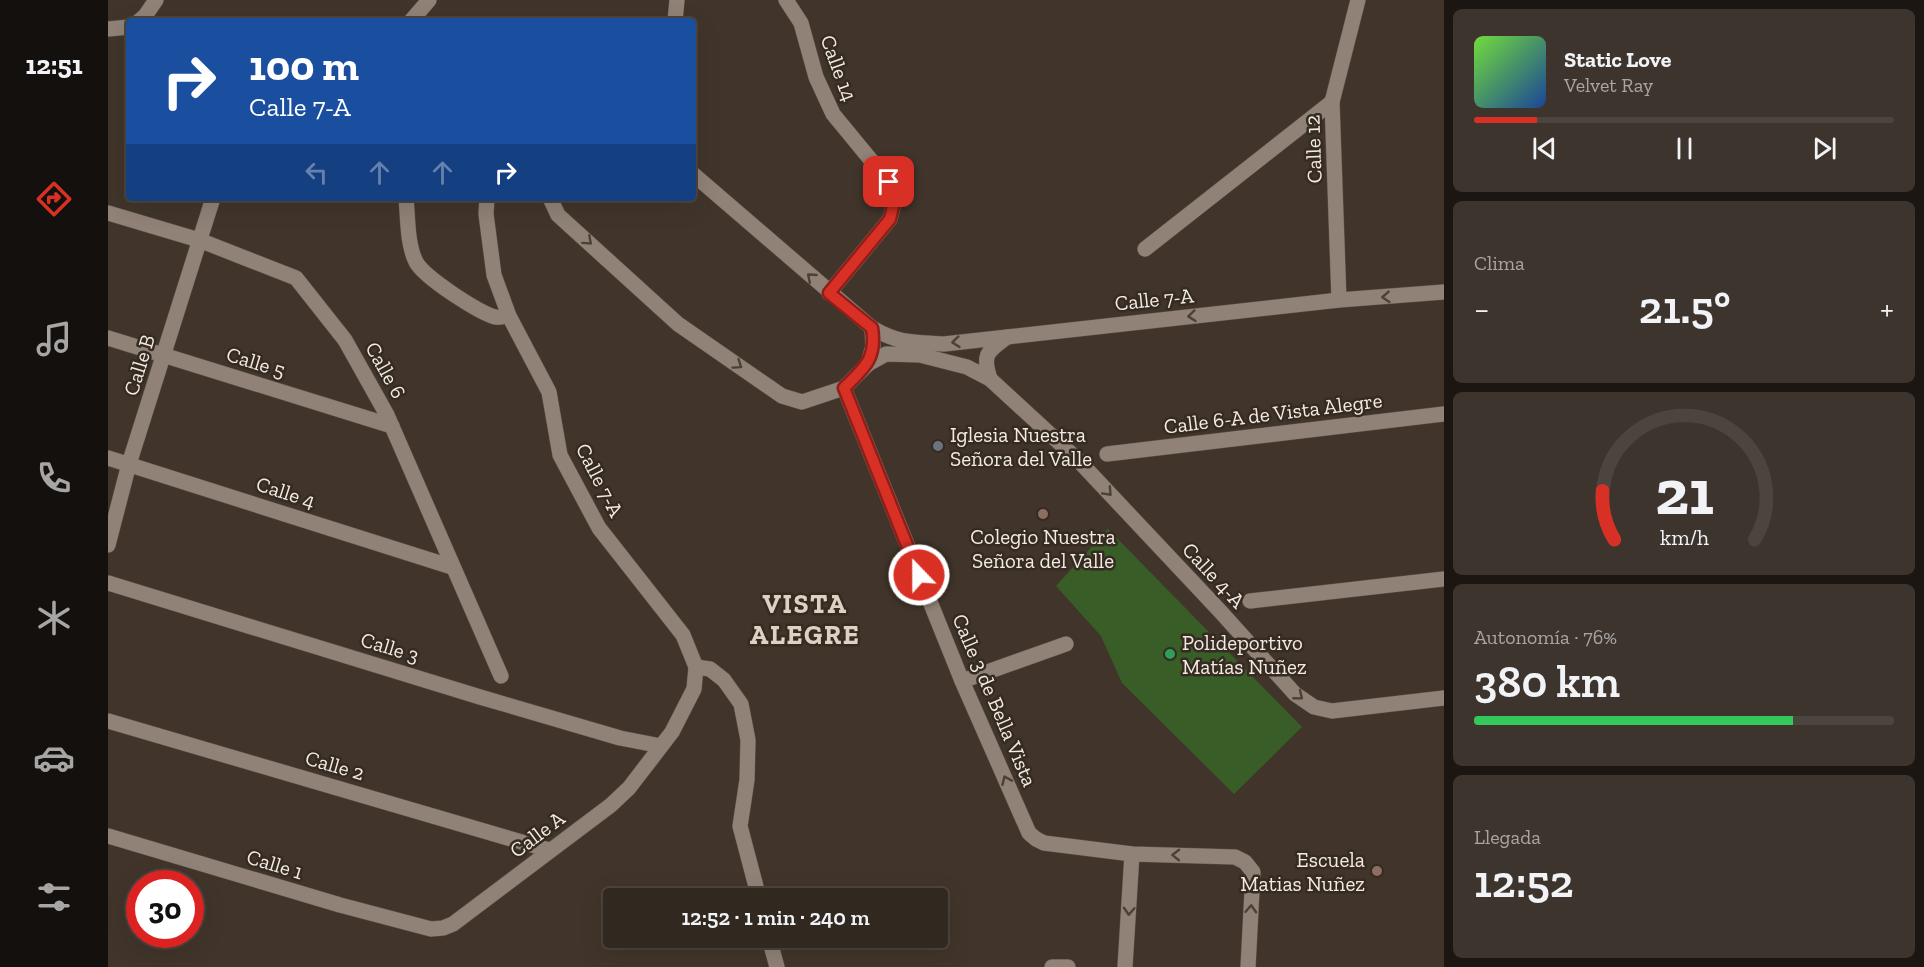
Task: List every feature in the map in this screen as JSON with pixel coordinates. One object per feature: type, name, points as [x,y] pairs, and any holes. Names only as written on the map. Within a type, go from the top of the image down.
[{"type":"street","points":[[143,18],[156,0]]},
{"type":"street","points":[[414,18],[429,0]]},
{"type":"street","points":[[675,18],[677,0]]},
{"type":"street","name":"Calle 14","points":[[786,0],[801,23],[816,77],[833,114],[889,182],[893,192],[894,202],[890,219],[829,293]]},
{"type":"street","name":"Calle 12","points":[[1340,300],[1332,102],[1358,0]]},
{"type":"street","points":[[108,29],[126,27]]},
{"type":"street","points":[[1145,249],[1332,102]]},
{"type":"street","name":"Calle 7-A","points":[[696,177],[872,328],[889,338],[902,342],[944,344],[1340,300],[1444,292]]},
{"type":"street","name":"Calle B","points":[[108,545],[129,464],[212,201]]},
{"type":"street","points":[[406,201],[411,246],[416,261],[426,274],[444,288],[496,317],[509,316]]},
{"type":"street","name":"Calle 7-A","points":[[488,201],[486,214],[494,275],[509,316],[549,392],[560,455],[599,528],[683,635],[696,667]]},
{"type":"street","points":[[552,201],[558,214],[678,324],[782,396],[802,402],[844,388],[868,364],[886,354],[920,355],[967,367],[990,380]]},
{"type":"street","name":"Calle 6","points":[[108,213],[199,240],[296,278],[345,340],[392,426],[501,676]]},
{"type":"street","points":[[868,364],[873,346],[872,328]]},
{"type":"street","points":[[990,380],[985,364],[987,356],[1007,337]]},
{"type":"street","name":"Calle 5","points":[[108,338],[392,426]]},
{"type":"street","name":"Calle 4-A","points":[[990,380],[1077,459],[1295,694],[1314,707],[1332,711],[1444,698]]},
{"type":"street","name":"Calle 3 de Bella Vista","points":[[844,388],[962,681],[1029,833],[1044,843],[1132,854],[1235,857],[1245,862],[1253,872],[1248,967]]},
{"type":"street","name":"Calle 6-A de Vista Alegre","points":[[1107,454],[1444,414]]},
{"type":"street","name":"Calle 4","points":[[108,458],[452,567]]},
{"type":"street","points":[[1250,601],[1444,579]]},
{"type":"street","name":"Calle 3","points":[[108,583],[619,748],[658,751]]},
{"type":"street","name":"Calle 3","points":[[108,591],[479,701]]},
{"type":"street","points":[[962,681],[1066,644]]},
{"type":"street","points":[[658,751],[672,732],[694,689],[696,667],[710,669],[724,680],[741,704],[748,740],[747,780],[740,826],[756,888]]},
{"type":"street","name":"Calle 2","points":[[108,721],[549,850]]},
{"type":"street","name":"Calle A","points":[[431,929],[453,924],[617,799],[629,788],[658,751]]},
{"type":"street","name":"Calle 1","points":[[108,836],[340,905],[431,929]]},
{"type":"street","points":[[1125,967],[1132,854]]},
{"type":"street","points":[[772,948],[777,967]]},
{"type":"street","points":[[1052,967],[1068,967]]},
{"type":"green space","name":"Polideportivo Matías Nuñez","points":[[1108,529],[1302,727],[1234,794],[1122,683],[1101,636],[1056,586]]},
{"type":"place","name":"Iglesia Nuestra Señora del Valle","points":[[938,446]]},
{"type":"place","name":"Colegio Nuestra Señora del Valle","points":[[1043,514]]},
{"type":"place","name":"Polideportivo Matías Nuñez","points":[[1170,654]]},
{"type":"place","name":"Escuela Matias Nuñez","points":[[1377,871]]},
{"type":"district","name":"VISTA ALEGRE","points":[[805,620]]},
{"type":"route","points":[[889,182],[894,202],[890,219],[829,293],[872,328],[873,346],[868,364],[844,388],[919,575]]}]
